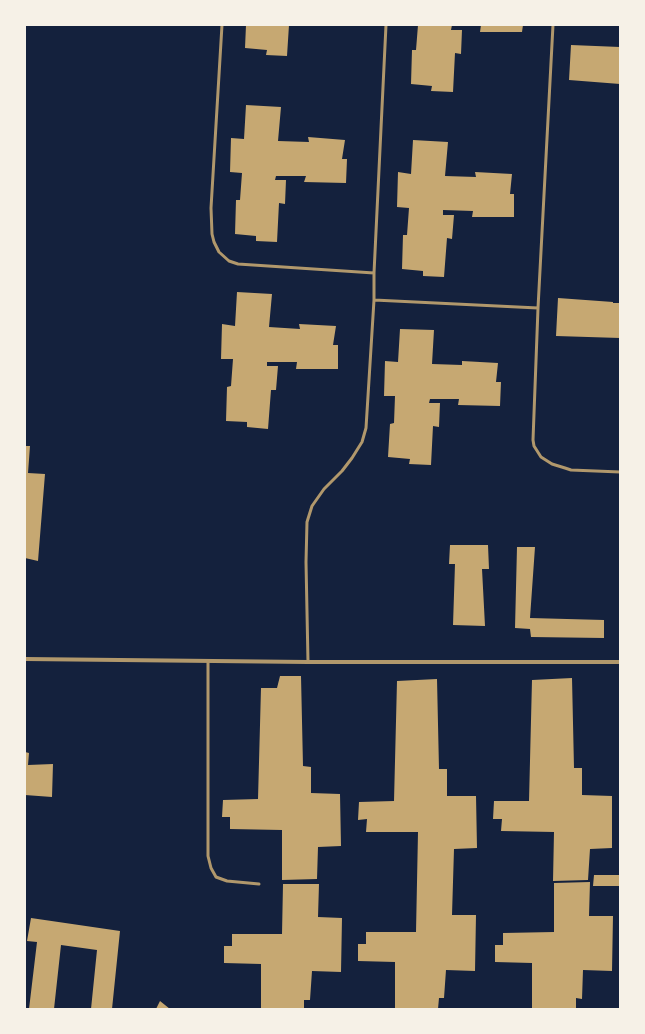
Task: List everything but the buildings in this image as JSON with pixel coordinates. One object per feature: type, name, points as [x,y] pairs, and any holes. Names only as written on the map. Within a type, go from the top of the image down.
[{"type":"street","points":[[25,659],[308,662],[620,662]]},
{"type":"lane","points":[[222,25],[211,208],[212,234],[219,252],[229,261],[238,264],[374,273]]},
{"type":"lane","points":[[308,662],[306,562],[307,522],[312,506],[324,489],[352,458],[362,442],[366,428],[374,300],[386,25]]},
{"type":"lane","points":[[553,25],[538,308],[533,440],[534,446],[541,457],[552,464],[571,470],[620,472]]},
{"type":"lane","points":[[374,300],[538,308]]},
{"type":"lane","points":[[208,660],[208,856],[211,868],[216,877],[227,881],[259,884]]}]
